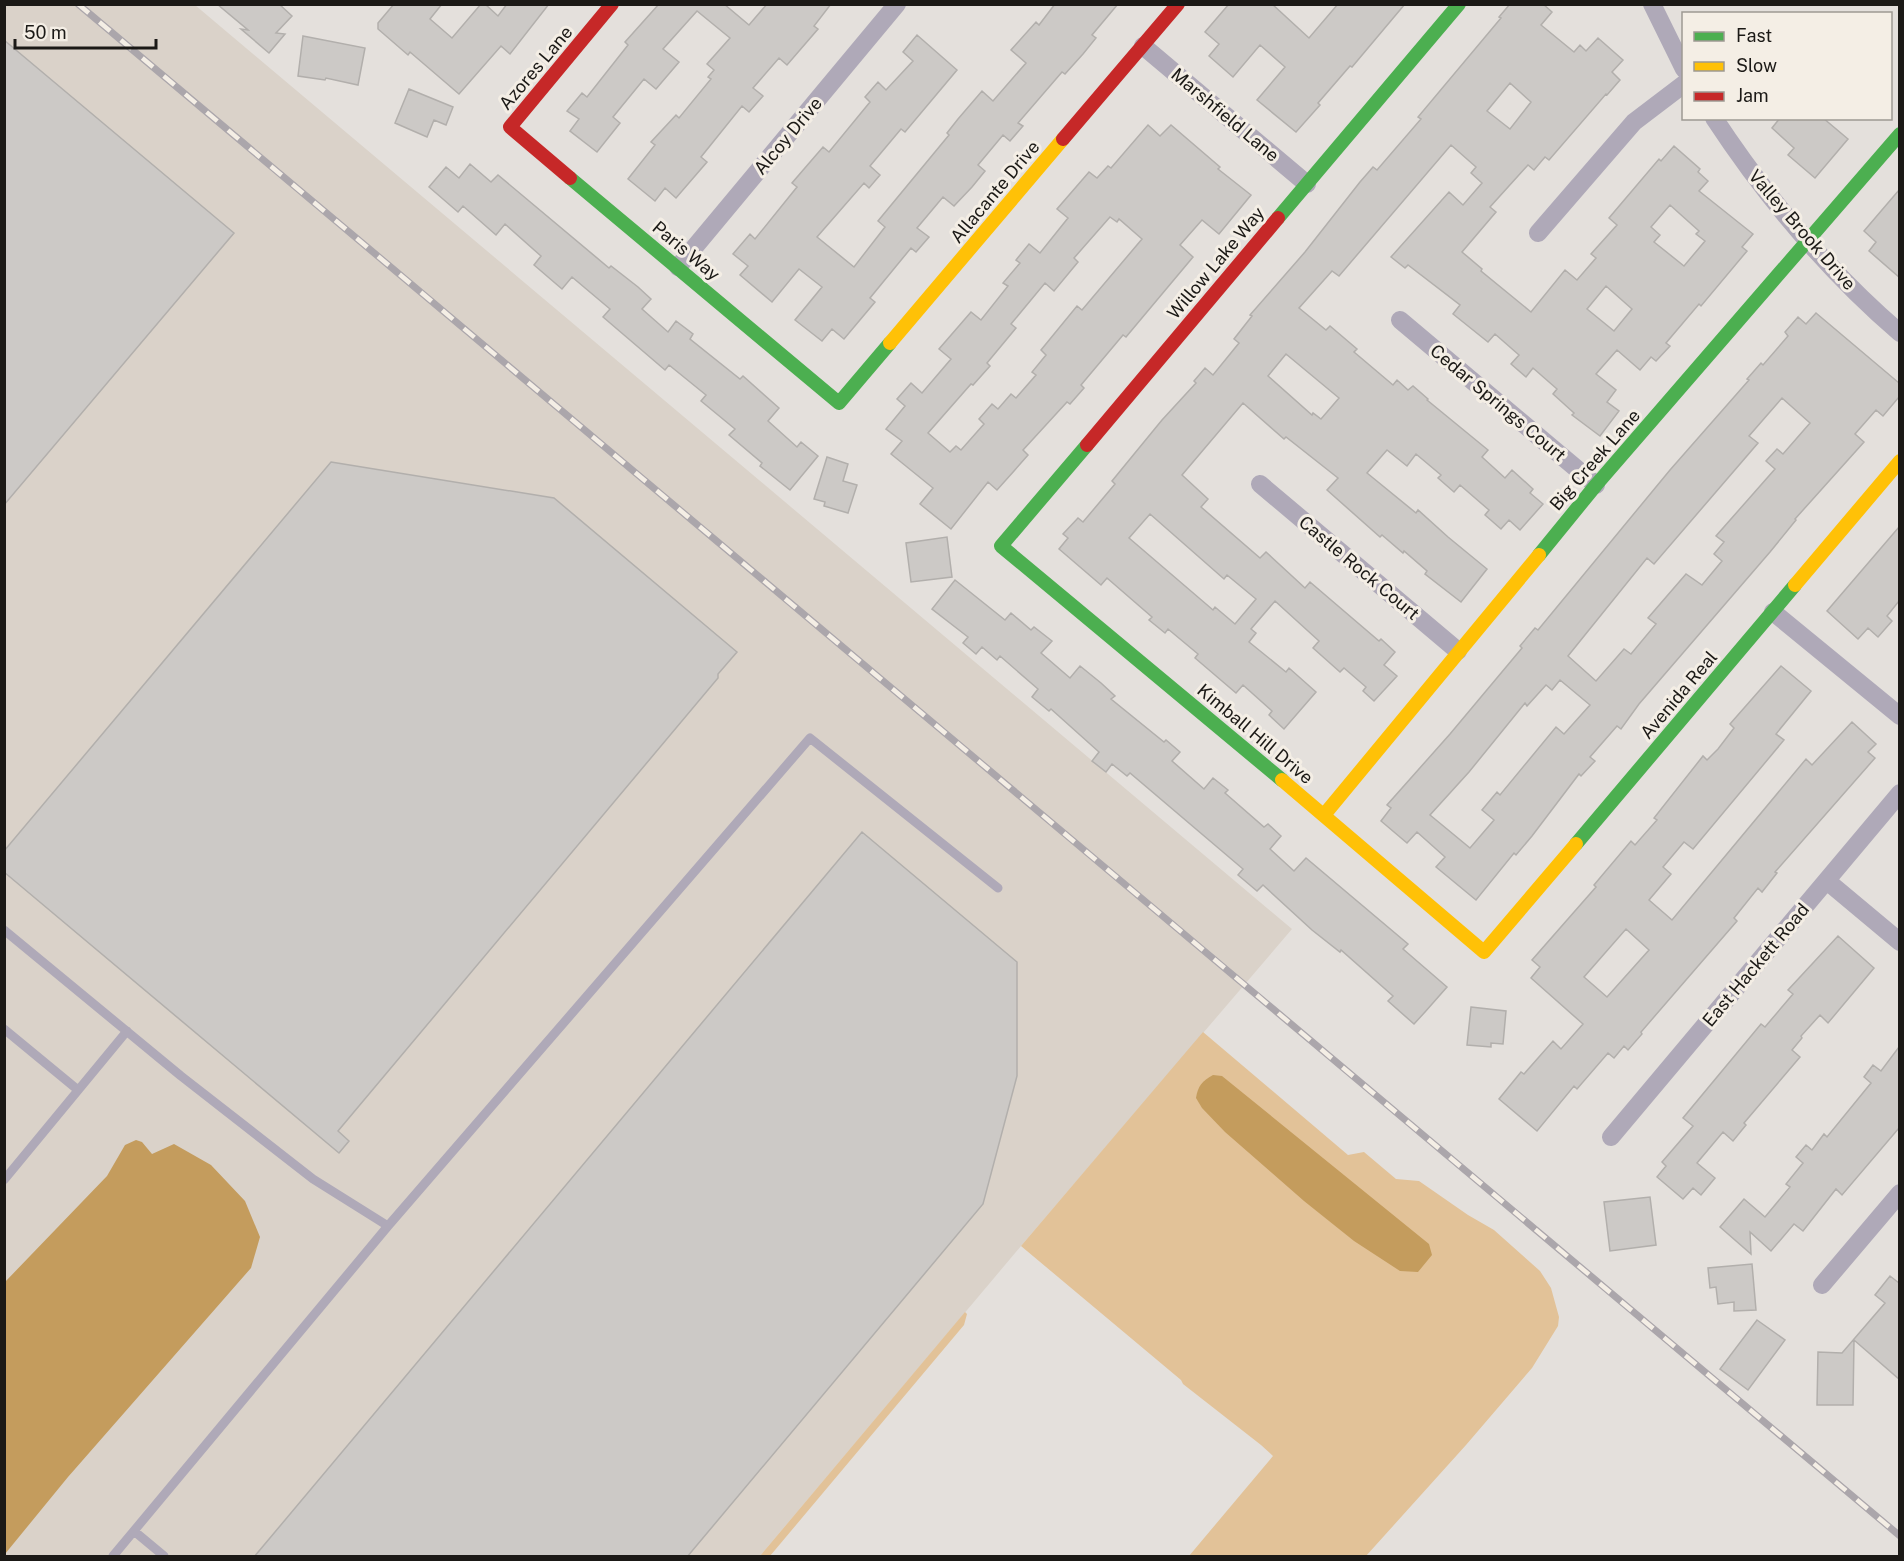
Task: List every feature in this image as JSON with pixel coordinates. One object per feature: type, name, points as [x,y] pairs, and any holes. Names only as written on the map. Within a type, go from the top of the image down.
[{"type":"street","name":"Azores Lane","points":[[510,127],[612,4]]},
{"type":"street","name":"Alcoy Drive","points":[[678,267],[897,4]]},
{"type":"street","name":"Allacante Drive","points":[[839,403],[1178,4]]},
{"type":"street","name":"Willow Lake Way","points":[[1001,546],[1459,4]]},
{"type":"street","points":[[1652,4],[1682,67]]},
{"type":"street","name":"Marshfield Lane","points":[[1143,46],[1306,184]]},
{"type":"street","points":[[1538,233],[1634,122],[1682,85]]},
{"type":"street","name":"Valley Brook Drive","points":[[1715,120],[1737,153],[1808,242],[1854,292],[1899,333]]},
{"type":"street","name":"Paris Way","points":[[510,127],[839,403]]},
{"type":"street","name":"Big Creek Lane","points":[[1324,815],[1596,485],[1899,134]]},
{"type":"street","name":"Cedar Springs Court","points":[[1400,320],[1596,485]]},
{"type":"street","name":"Avenida Real","points":[[1484,952],[1899,461]]},
{"type":"street","name":"Castle Rock Court","points":[[1260,484],[1458,651]]},
{"type":"street","name":"Kimball Hill Drive","points":[[1001,546],[1324,815],[1484,952]]},
{"type":"street","points":[[1773,612],[1899,716]]},
{"type":"street","name":"East Hackett Road","points":[[1611,1137],[1899,793]]},
{"type":"street","points":[[1827,881],[1899,942]]},
{"type":"street","points":[[1822,1285],[1899,1193]]},
{"type":"lane","points":[[113,1557],[388,1226],[810,738],[998,888]]},
{"type":"lane","points":[[4,930],[313,1179],[388,1226]]},
{"type":"lane","points":[[4,1029],[78,1090]]},
{"type":"lane","points":[[4,1180],[127,1031]]},
{"type":"lane","points":[[134,1532],[164,1557]]},
{"type":"shaded area","points":[[5,5],[195,5],[1292,929],[760,1556],[5,1556]]},
{"type":"shaded area","points":[[1203,1032],[1348,1155],[1364,1152],[1396,1179],[1419,1181],[1494,1230],[1540,1271],[1551,1288],[1559,1317],[1558,1326],[1532,1368],[1366,1556],[1189,1556],[1273,1456],[1183,1384],[1021,1246]]},
{"type":"shaded area","points":[[1213,1075],[1222,1076],[1429,1244],[1432,1255],[1418,1272],[1400,1271],[1354,1241],[1225,1132],[1202,1108],[1196,1098],[1201,1084]]},
{"type":"shaded area","points":[[136,1140],[142,1142],[152,1154],[174,1144],[211,1165],[245,1201],[260,1237],[251,1268],[68,1477],[5,1554],[5,1282],[107,1176],[125,1145]]},
{"type":"shaded area","points":[[965,1312],[967,1314],[964,1325],[770,1556],[760,1556]]},
{"type":"building","points":[[217,4],[279,4],[292,16],[276,33],[285,34],[269,53],[241,29],[248,30]]},
{"type":"building","points":[[394,4],[442,4],[430,19],[452,38],[481,4],[485,4],[498,16],[507,4],[549,4],[510,54],[501,46],[459,94],[410,52],[408,55],[378,29],[378,23]]},
{"type":"building","points":[[659,4],[724,4],[749,25],[767,4],[831,4],[814,26],[818,29],[787,65],[779,58],[753,88],[763,96],[749,112],[742,106],[701,157],[707,162],[676,198],[665,188],[655,201],[628,179],[655,145],[651,142],[676,115],[679,118],[711,79],[708,77],[714,70],[707,64],[730,38],[697,11],[663,49],[679,62],[656,89],[644,79],[613,117],[620,123],[597,152],[570,131],[579,119],[567,111],[582,93],[587,97],[628,45],[625,42]]},
{"type":"building","points":[[1055,4],[1118,4],[1092,35],[1096,38],[1083,54],[1065,74],[1062,72],[1018,123],[1023,126],[1010,141],[1003,135],[978,165],[985,171],[972,187],[954,206],[943,197],[917,228],[929,237],[916,252],[911,248],[870,298],[875,302],[844,339],[832,329],[822,341],[795,320],[822,287],[799,269],[772,302],[740,275],[748,266],[733,254],[750,234],[755,239],[797,187],[792,183],[823,147],[829,152],[870,102],[865,97],[878,82],[886,90],[913,61],[903,52],[917,35],[957,70],[905,132],[901,129],[870,166],[880,175],[869,188],[864,183],[817,237],[854,267],[885,227],[878,221],[949,135],[947,133],[958,119],[982,91],[993,101],[1026,63],[1011,50],[1036,22],[1039,25]]},
{"type":"building","points":[[1229,4],[1272,4],[1309,38],[1338,4],[1405,4],[1318,103],[1320,105],[1296,132],[1257,100],[1285,67],[1260,45],[1233,77],[1209,56],[1219,44],[1205,32]]},
{"type":"building","points":[[1510,4],[1543,4],[1552,12],[1541,25],[1574,52],[1580,45],[1586,51],[1598,38],[1623,60],[1612,72],[1620,80],[1549,160],[1545,157],[1534,170],[1528,165],[1490,207],[1496,212],[1462,252],[1482,269],[1481,271],[1531,312],[1565,270],[1577,280],[1596,258],[1591,254],[1617,225],[1609,218],[1659,159],[1661,161],[1674,146],[1700,169],[1698,172],[1708,181],[1699,191],[1753,234],[1742,247],[1747,251],[1701,306],[1699,304],[1666,343],[1670,346],[1656,361],[1651,357],[1640,370],[1617,350],[1596,374],[1616,390],[1607,402],[1619,411],[1600,436],[1572,415],[1574,413],[1553,394],[1557,389],[1533,368],[1526,377],[1511,364],[1519,355],[1495,334],[1488,342],[1453,314],[1460,305],[1408,265],[1405,268],[1391,257],[1449,192],[1463,205],[1482,183],[1471,173],[1476,167],[1451,145],[1339,276],[1332,271],[1299,308],[1326,330],[1330,326],[1357,349],[1354,352],[1393,385],[1397,380],[1408,390],[1413,386],[1488,450],[1482,457],[1505,478],[1512,470],[1533,489],[1530,493],[1543,504],[1520,530],[1509,520],[1501,529],[1485,515],[1489,510],[1460,485],[1454,492],[1438,478],[1441,475],[1416,454],[1407,466],[1387,450],[1367,473],[1416,513],[1418,510],[1487,569],[1461,602],[1425,574],[1427,571],[1404,551],[1403,553],[1382,535],[1380,537],[1327,490],[1338,478],[1286,437],[1284,439],[1243,403],[1182,475],[1208,499],[1201,507],[1260,558],[1266,552],[1305,588],[1310,582],[1395,652],[1384,665],[1397,676],[1374,701],[1363,691],[1366,687],[1344,668],[1340,672],[1313,648],[1319,641],[1275,601],[1251,629],[1256,633],[1249,642],[1286,672],[1289,668],[1316,692],[1284,729],[1269,715],[1272,711],[1243,685],[1236,693],[1195,658],[1198,654],[1168,629],[1165,633],[1149,620],[1152,617],[1107,578],[1101,585],[1059,549],[1068,538],[1063,534],[1078,518],[1083,522],[1115,484],[1112,481],[1196,383],[1194,381],[1205,368],[1213,375],[1239,343],[1234,339],[1252,316],[1250,315],[1305,252],[1373,167],[1377,170],[1421,119],[1418,117],[1501,18],[1499,17]],"holes":[[[1510,83],[1531,102],[1510,129],[1487,111]],[[1670,205],[1699,231],[1696,234],[1705,241],[1684,266],[1654,242],[1660,235],[1651,227]],[[1606,286],[1632,309],[1614,331],[1587,309]],[[1286,354],[1339,398],[1321,419],[1313,413],[1312,415],[1268,376]],[[1150,514],[1224,579],[1227,575],[1256,599],[1235,624],[1215,607],[1213,610],[1129,538]]]},
{"type":"building","points":[[303,36],[365,48],[358,85],[326,78],[325,80],[298,76]]},
{"type":"building","points":[[4,40],[234,233],[4,505]]},
{"type":"building","points":[[409,89],[453,107],[446,125],[434,120],[427,137],[395,123]]},
{"type":"building","points":[[1778,120],[1825,120],[1848,139],[1815,178],[1788,155],[1794,148],[1772,128]]},
{"type":"building","points":[[1148,125],[1160,136],[1171,125],[1220,167],[1218,169],[1251,195],[1219,234],[1202,220],[1180,245],[1193,257],[1126,337],[1123,335],[1081,385],[1084,388],[1070,404],[1067,402],[1023,450],[1028,455],[1014,471],[997,490],[988,482],[951,529],[920,504],[933,488],[891,454],[902,441],[886,429],[905,406],[897,399],[911,383],[922,393],[951,359],[939,349],[971,312],[981,320],[1008,286],[1003,283],[1020,263],[1016,260],[1029,244],[1040,253],[1068,218],[1057,209],[1089,172],[1097,178],[1108,166],[1111,168]],"holes":[[[1110,217],[1117,222],[1119,219],[1142,239],[1082,310],[1077,306],[1041,350],[1046,355],[1032,372],[1036,375],[1016,398],[1011,394],[998,409],[992,404],[979,419],[984,424],[961,450],[956,446],[950,452],[928,433],[990,366],[987,363],[1016,328],[1011,324],[1045,283],[1054,291],[1078,262],[1074,258]]]},
{"type":"building","points":[[470,164],[491,182],[498,175],[609,268],[611,266],[638,287],[651,299],[642,309],[668,332],[676,321],[693,334],[690,339],[740,379],[743,376],[779,408],[768,421],[797,447],[801,442],[818,456],[790,490],[760,466],[762,463],[729,435],[735,429],[701,401],[706,395],[669,365],[665,370],[603,317],[610,309],[572,277],[562,289],[534,265],[541,256],[505,224],[496,235],[463,206],[458,212],[429,187],[446,167],[459,178]]},
{"type":"building","points":[[1899,190],[1899,277],[1869,251],[1876,242],[1864,231]]},
{"type":"building","points":[[1816,313],[1899,383],[1899,397],[1883,416],[1876,410],[1855,434],[1864,442],[1795,519],[1770,552],[1639,704],[1621,729],[1617,726],[1590,757],[1595,761],[1581,776],[1579,774],[1532,836],[1516,855],[1514,853],[1476,900],[1436,867],[1445,857],[1417,832],[1407,843],[1381,821],[1391,808],[1387,805],[1522,648],[1520,646],[1535,628],[1538,630],[1670,470],[1749,380],[1747,379],[1761,363],[1763,365],[1788,336],[1785,332],[1798,317],[1806,324]],"holes":[[[1782,398],[1810,423],[1783,454],[1777,449],[1766,461],[1775,469],[1716,536],[1724,542],[1714,554],[1722,561],[1702,585],[1686,574],[1648,618],[1656,624],[1631,654],[1624,649],[1596,681],[1568,656],[1647,558],[1654,564],[1758,443],[1749,436]],[[1560,680],[1590,705],[1564,734],[1556,727],[1500,795],[1497,792],[1482,810],[1494,820],[1470,848],[1430,815],[1469,772],[1525,703],[1527,706],[1546,685],[1552,690]]]},
{"type":"building","points":[[827,457],[848,464],[843,481],[857,485],[848,513],[824,506],[825,502],[814,499]]},
{"type":"building","points":[[331,462],[554,498],[737,652],[718,674],[718,678],[338,1131],[349,1141],[339,1153],[4,872],[4,851]]},
{"type":"building","points":[[1899,527],[1899,601],[1887,616],[1892,621],[1878,637],[1868,628],[1858,639],[1827,611]]},
{"type":"building","points":[[947,537],[952,577],[911,582],[906,543]]},
{"type":"building","points":[[955,580],[1005,620],[1011,613],[1031,630],[1034,627],[1052,641],[1041,653],[1070,678],[1080,666],[1101,683],[1115,696],[1111,699],[1164,742],[1166,740],[1180,752],[1172,761],[1204,789],[1213,778],[1228,790],[1225,793],[1264,827],[1268,824],[1281,836],[1270,849],[1294,871],[1306,858],[1408,944],[1403,949],[1447,987],[1414,1024],[1388,1001],[1393,996],[1341,950],[1340,952],[1312,930],[1263,885],[1257,891],[1238,875],[1243,869],[1130,773],[1127,776],[1112,764],[1106,772],[1092,761],[1099,752],[1051,709],[1049,711],[1032,697],[1038,689],[1000,656],[997,660],[982,647],[976,654],[963,643],[968,637],[932,609]]},
{"type":"building","points":[[1781,666],[1811,691],[1776,734],[1784,740],[1693,849],[1684,842],[1663,867],[1671,874],[1649,900],[1672,920],[1806,759],[1812,765],[1852,722],[1876,744],[1868,752],[1875,758],[1775,872],[1777,873],[1762,892],[1758,888],[1734,918],[1737,921],[1628,1050],[1624,1046],[1614,1058],[1608,1053],[1577,1089],[1574,1086],[1537,1131],[1499,1099],[1521,1072],[1524,1074],[1553,1041],[1561,1049],[1583,1024],[1531,978],[1540,967],[1532,960],[1596,887],[1594,885],[1631,841],[1635,845],[1657,820],[1654,818],[1703,756],[1707,760],[1718,749],[1734,728],[1730,724]],"holes":[[[1626,929],[1649,950],[1607,997],[1584,977]]]},
{"type":"building","points":[[862,832],[1017,962],[1017,1076],[983,1204],[687,1557],[254,1557]]},
{"type":"building","points":[[1838,936],[1874,968],[1828,1023],[1820,1015],[1801,1036],[1802,1038],[1792,1050],[1800,1057],[1744,1123],[1746,1125],[1733,1141],[1723,1132],[1697,1163],[1715,1178],[1701,1195],[1693,1188],[1683,1199],[1657,1177],[1666,1166],[1662,1162],[1693,1126],[1683,1118],[1761,1024],[1765,1027],[1793,994],[1788,990]]},
{"type":"building","points":[[1471,1007],[1506,1011],[1503,1044],[1491,1043],[1491,1047],[1467,1045]]},
{"type":"building","points":[[1899,1047],[1899,1128],[1842,1195],[1836,1189],[1803,1231],[1794,1224],[1771,1251],[1750,1232],[1751,1254],[1720,1227],[1744,1199],[1765,1217],[1790,1187],[1786,1184],[1803,1163],[1796,1157],[1806,1145],[1812,1150],[1824,1134],[1827,1137],[1871,1083],[1864,1077],[1873,1065],[1881,1071]]},
{"type":"building","points":[[1650,1197],[1656,1245],[1610,1251],[1604,1202]]},
{"type":"building","points":[[1752,1264],[1756,1310],[1734,1311],[1734,1302],[1718,1304],[1716,1287],[1710,1288],[1708,1268]]},
{"type":"building","points":[[1890,1276],[1899,1283],[1899,1379],[1854,1340],[1853,1405],[1817,1405],[1818,1352],[1842,1353],[1885,1303],[1875,1295]]},
{"type":"building","points":[[1757,1320],[1785,1340],[1748,1390],[1720,1369]]},
{"type":"railway","points":[[78,4],[1900,1536]]},
{"type":"traffic: fast","points":[[1278,218],[1459,4]]},
{"type":"traffic: fast","points":[[1539,555],[1596,485],[1900,134]]},
{"type":"traffic: fast","points":[[570,178],[839,403],[890,343]]},
{"type":"traffic: fast","points":[[1087,445],[1001,546],[1282,780]]},
{"type":"traffic: fast","points":[[1576,844],[1795,585]]},
{"type":"traffic: slow","points":[[890,343],[1063,139]]},
{"type":"traffic: slow","points":[[1795,585],[1900,461]]},
{"type":"traffic: slow","points":[[1324,815],[1539,555]]},
{"type":"traffic: slow","points":[[1282,780],[1484,952],[1576,844]]},
{"type":"traffic: jam","points":[[570,178],[510,127],[612,4]]},
{"type":"traffic: jam","points":[[1063,139],[1178,4]]},
{"type":"traffic: jam","points":[[1087,445],[1278,218]]}]
